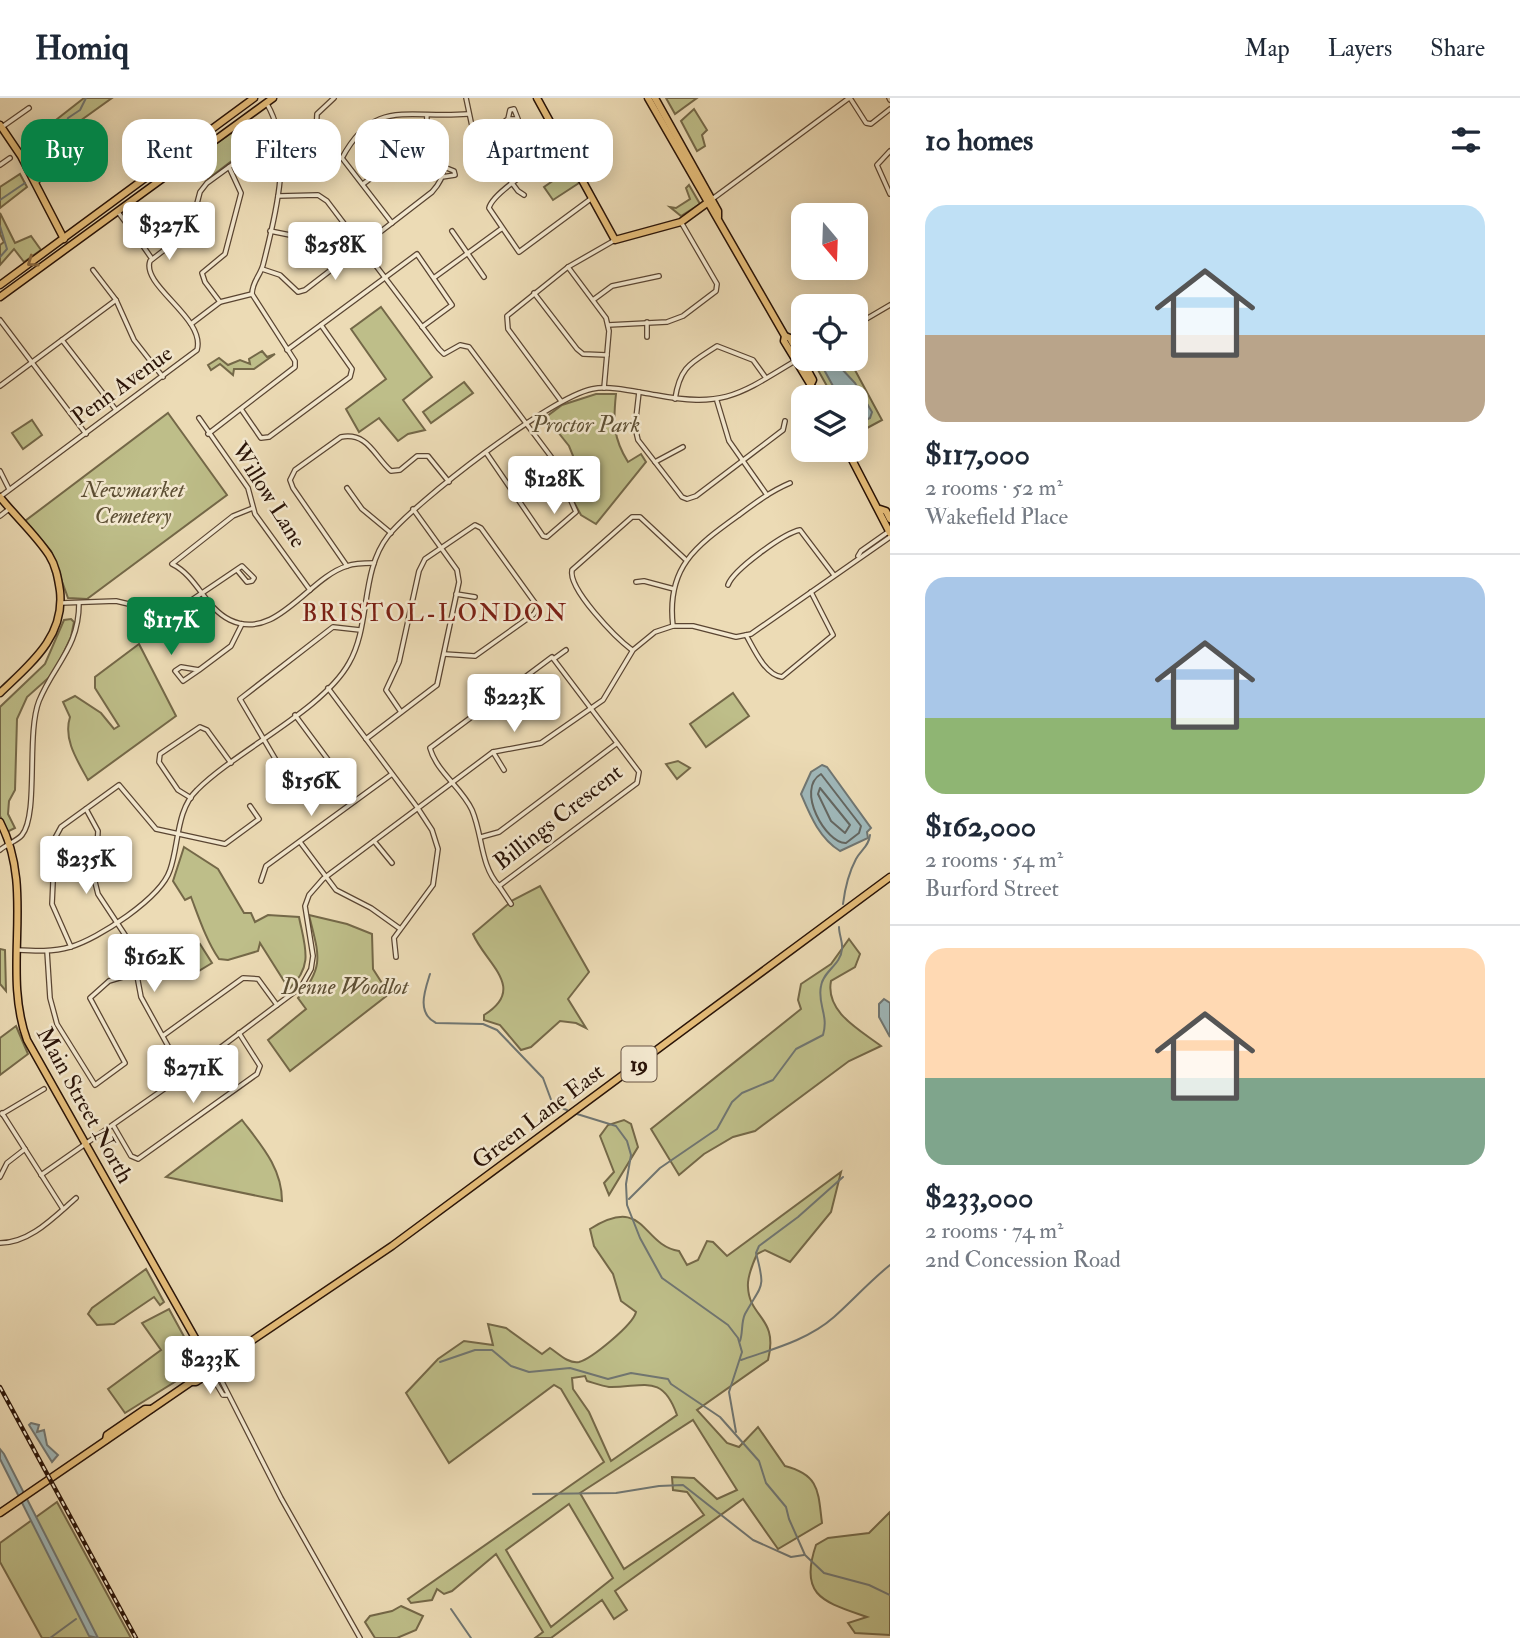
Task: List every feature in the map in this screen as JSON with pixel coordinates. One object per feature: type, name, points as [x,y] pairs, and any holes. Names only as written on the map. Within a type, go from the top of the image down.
[{"type":"main road","points":[[0,285],[254,98]]},
{"type":"main road","points":[[537,98],[548,119]]},
{"type":"main road","points":[[648,98],[791,345]]},
{"type":"main road","points":[[655,98],[709,202]]},
{"type":"main road","points":[[0,297],[267,99]]},
{"type":"main road","points":[[1,126],[64,239]]},
{"type":"main road","points":[[583,182],[615,240],[681,222],[709,202]]},
{"type":"main road","points":[[804,371],[807,383],[812,385]]},
{"type":"main road","points":[[854,462],[890,533]]},
{"type":"main road","points":[[0,497],[51,558],[57,572],[61,603],[57,629],[43,651],[0,693]]},
{"type":"main road","points":[[880,509],[886,511],[890,519]]},
{"type":"main road","name":"Main Street North","points":[[0,822],[9,843],[17,880],[16,1008],[27,1040],[199,1345],[204,1347],[211,1367]]},
{"type":"main road","name":"Green Lane East","points":[[0,1513],[191,1382],[192,1377],[234,1358],[235,1352],[392,1247],[890,877]]},
{"type":"street","points":[[317,119],[317,114],[334,98]]},
{"type":"street","points":[[466,98],[468,119]]},
{"type":"street","points":[[709,202],[850,98],[866,123],[871,124],[890,109]]},
{"type":"street","points":[[267,99],[274,119]]},
{"type":"street","points":[[1,126],[29,108]]},
{"type":"street","points":[[513,108],[519,116],[519,122],[508,119],[513,108]]},
{"type":"street","points":[[392,223],[342,159],[356,131],[380,114],[392,111],[427,115],[467,114]]},
{"type":"street","points":[[427,115],[427,119]]},
{"type":"street","points":[[890,151],[877,165],[890,194]]},
{"type":"street","points":[[393,153],[400,165],[391,163],[393,153]]},
{"type":"street","points":[[0,164],[10,158]]},
{"type":"street","points":[[152,259],[188,233],[200,192],[229,167],[241,193],[225,254],[202,273],[205,282],[220,302]]},
{"type":"street","points":[[208,434],[291,372],[295,361],[252,294],[255,279],[262,269],[278,196],[278,182]]},
{"type":"street","points":[[262,269],[280,275],[298,292],[305,290],[432,192],[439,182]]},
{"type":"street","points":[[524,195],[513,183],[490,203],[489,208],[519,252],[592,198]]},
{"type":"street","points":[[278,196],[318,195],[327,201],[444,354],[460,345],[468,347],[552,458],[576,512],[573,518],[547,537],[543,536],[487,454]]},
{"type":"street","name":"Penn Avenue","points":[[0,497],[197,350],[199,339],[191,324],[150,274],[148,267],[152,259],[117,210]]},
{"type":"street","points":[[608,325],[667,322],[683,316],[716,291],[717,284],[681,222]]},
{"type":"street","points":[[435,277],[501,229]]},
{"type":"street","points":[[270,231],[300,237]]},
{"type":"street","points":[[452,231],[484,277]]},
{"type":"street","points":[[64,239],[70,246]]},
{"type":"street","points":[[561,401],[505,323],[507,316],[568,267],[615,240]]},
{"type":"street","points":[[287,350],[417,254],[452,305],[422,327]]},
{"type":"street","points":[[568,267],[608,325],[604,388]]},
{"type":"street","points":[[93,270],[116,300],[134,340],[163,377]]},
{"type":"street","points":[[593,300],[612,286],[659,276]]},
{"type":"street","points":[[534,293],[577,349],[583,354],[608,355]]},
{"type":"street","points":[[191,324],[220,302],[252,294]]},
{"type":"street","points":[[0,386],[116,300]]},
{"type":"street","points":[[868,318],[890,305]]},
{"type":"street","points":[[0,320],[86,434]]},
{"type":"street","points":[[647,322],[648,337]]},
{"type":"street","points":[[241,409],[261,438],[269,438],[350,377],[352,369],[321,325]]},
{"type":"street","points":[[62,340],[117,411]]},
{"type":"street","points":[[675,399],[678,377],[685,367],[717,346],[753,360],[766,378]]},
{"type":"street","points":[[15,950],[47,951],[71,947],[102,933],[165,882],[179,835],[180,822],[191,798],[231,763],[328,688],[349,664],[379,551],[413,509],[561,401],[592,389],[604,388],[675,399],[717,401],[731,398],[791,363]]},
{"type":"street","points":[[639,392],[635,427],[638,440],[682,497],[687,499],[696,496],[783,430],[785,421]]},
{"type":"street","points":[[717,401],[729,441],[767,495]]},
{"type":"street","name":"Willow Lane","points":[[199,418],[248,488],[253,508],[310,590]]},
{"type":"street","points":[[346,566],[293,488],[290,480],[296,470],[341,438],[350,436],[370,444],[391,471],[400,470],[416,456],[428,456],[449,482]]},
{"type":"street","points":[[655,462],[683,447]]},
{"type":"street","points":[[0,471],[9,489]]},
{"type":"street","points":[[673,626],[674,589],[685,558],[697,545],[767,495],[790,483]]},
{"type":"street","points":[[347,488],[362,509],[391,533]]},
{"type":"street","points":[[253,508],[233,516],[172,564],[184,571],[220,614],[242,624],[271,620],[346,566],[376,563]]},
{"type":"street","points":[[0,516],[9,509]]},
{"type":"street","points":[[366,739],[437,685],[444,654],[456,594],[457,570],[413,509]]},
{"type":"street","points":[[633,650],[604,624],[573,581],[572,570],[632,517],[640,517],[685,558]]},
{"type":"street","points":[[401,712],[386,690],[399,662],[419,571],[425,559],[470,527],[481,528],[538,607],[534,614],[475,656],[444,654]]},
{"type":"street","points":[[729,585],[737,572],[789,533],[800,530],[834,575]]},
{"type":"street","points":[[41,1175],[184,1075],[301,987],[312,969],[313,957],[306,906],[316,884],[417,807],[493,752],[541,743],[603,700],[633,650],[655,632],[673,626],[693,626],[736,637],[760,630],[834,575],[858,556],[860,551],[890,533]]},
{"type":"street","points":[[61,603],[116,601],[172,614],[237,570],[246,568],[254,578],[247,582],[237,570]]},
{"type":"street","points":[[636,582],[644,580],[674,589]]},
{"type":"street","points":[[746,635],[773,676],[782,677],[833,635],[811,592]]},
{"type":"street","points":[[456,594],[475,597]]},
{"type":"street","points":[[0,850],[20,838],[28,824],[32,736],[39,702],[70,650],[77,631],[79,603]]},
{"type":"street","points":[[199,670],[181,667],[175,671],[183,681],[199,670],[232,646],[242,624]]},
{"type":"street","points":[[295,715],[329,761],[326,769],[299,788],[291,788],[240,699],[333,627],[360,630]]},
{"type":"street","points":[[524,700],[514,684],[566,650]]},
{"type":"street","name":"Billings Crescent","points":[[499,886],[637,783],[639,772],[555,658]]},
{"type":"street","name":"Billings Crescent","points":[[511,904],[485,864],[481,837],[471,808],[430,748],[514,684]]},
{"type":"street","points":[[328,688],[417,807],[432,830],[438,849],[433,885],[394,938],[396,957]]},
{"type":"street","points":[[191,798],[178,790],[159,762],[160,754],[200,727],[207,730],[231,763]]},
{"type":"street","points":[[481,837],[499,832],[616,744]]},
{"type":"street","points":[[493,752],[504,770]]},
{"type":"street","points":[[261,881],[266,866],[392,774]]},
{"type":"street","points":[[71,947],[51,905],[55,838],[61,827],[119,785],[153,827],[225,844],[259,819],[250,806]]},
{"type":"street","points":[[86,809],[97,825],[98,894],[135,954],[141,997],[184,1075]]},
{"type":"street","points":[[374,841],[391,863]]},
{"type":"street","points":[[300,842],[336,890],[371,908],[399,928]]},
{"type":"street","points":[[97,857],[124,860]]},
{"type":"street","points":[[47,951],[50,998],[57,1024],[95,1085],[125,1063],[90,998],[109,981],[136,974]]},
{"type":"street","points":[[163,1035],[243,978],[258,979],[277,1005]]},
{"type":"street","points":[[113,1125],[131,1156],[138,1159],[257,1074],[260,1066],[239,1033]]},
{"type":"street","points":[[44,1089],[1,1114],[63,1209]]},
{"type":"street","points":[[0,1177],[7,1163],[25,1149]]},
{"type":"street","points":[[0,1243],[16,1243],[27,1237],[76,1198]]},
{"type":"street","points":[[211,1367],[228,1391],[227,1395],[360,1638]]},
{"type":"green space","points":[[84,98],[112,98],[83,119],[57,119]]},
{"type":"green space","points":[[666,98],[697,98],[675,114]]},
{"type":"green space","points":[[694,109],[707,130],[702,135],[705,146],[697,151],[681,121]]},
{"type":"green space","points":[[231,133],[231,162],[217,172],[217,143]]},
{"type":"green space","points":[[20,174],[21,182],[24,182],[27,187],[0,208],[0,187]]},
{"type":"green space","points":[[551,182],[579,183],[553,200],[544,187]]},
{"type":"green space","points":[[689,185],[700,204],[681,216],[670,207],[676,208],[690,199],[686,188]]},
{"type":"green space","points":[[0,213],[15,243],[31,236],[41,250],[24,262],[14,249],[0,265],[0,245],[4,242],[0,234]]},
{"type":"green space","points":[[381,307],[432,377],[403,400],[425,430],[408,434],[398,441],[379,418],[359,432],[346,409],[386,379],[351,329]]},
{"type":"green space","points":[[262,351],[267,357],[275,354],[254,369],[234,369],[233,375],[220,364],[211,370],[208,365],[219,358],[228,365],[240,360],[250,364],[249,359]]},
{"type":"green space","points":[[819,371],[855,371],[863,385],[826,385]]},
{"type":"green space","points":[[464,382],[473,393],[431,423],[423,412]]},
{"type":"green space","name":"Proctor Park","points":[[596,394],[616,394],[615,421],[619,445],[628,462],[641,454],[646,462],[596,524],[581,515],[569,493],[585,485],[569,446],[546,417],[562,405]]},
{"type":"green space","points":[[868,394],[882,420],[868,428]]},
{"type":"green space","name":"Newmarket Cemetery","points":[[168,413],[227,495],[87,599],[68,598],[51,551],[25,521]]},
{"type":"green space","points":[[32,420],[42,435],[23,449],[12,433]]},
{"type":"green space","points":[[71,619],[74,622],[71,637],[54,673],[27,697],[17,719],[15,790],[9,801],[8,814],[15,828],[7,832],[0,816],[0,707],[45,664],[64,620]]},
{"type":"green space","points":[[139,644],[176,716],[88,780],[72,749],[68,733],[70,717],[63,702],[75,696],[101,713],[114,729],[119,726],[95,688],[95,677]]},
{"type":"green space","points":[[733,693],[749,716],[706,747],[690,724]]},
{"type":"green space","points":[[678,761],[690,768],[677,779],[666,764]]},
{"type":"green space","points":[[184,847],[218,869],[244,913],[251,913],[255,922],[268,915],[299,917],[305,947],[305,964],[297,981],[289,989],[260,943],[258,951],[228,960],[219,959],[191,897],[185,900],[173,881]]},
{"type":"green space","points":[[540,886],[589,972],[568,999],[586,1028],[576,1023],[560,1021],[531,1047],[521,1050],[500,1025],[484,1020],[484,1015],[497,1005],[503,995],[503,985],[500,975],[473,934],[513,900]]},
{"type":"green space","name":"Denne Woodlot","points":[[309,915],[347,924],[372,934],[373,969],[389,994],[290,1071],[268,1040],[306,1009],[298,998],[313,977],[317,959]]},
{"type":"green space","points":[[849,939],[860,954],[855,967],[831,981],[833,1002],[854,1027],[881,1046],[849,1061],[755,1131],[733,1137],[704,1154],[679,1175],[651,1129],[801,1009],[798,1000],[801,984],[831,964]]},
{"type":"green space","points":[[200,944],[212,963],[197,972],[187,952]]},
{"type":"green space","points":[[0,949],[5,950],[6,991],[0,984]]},
{"type":"green space","points":[[16,1026],[28,1054],[0,1075],[0,1038]]},
{"type":"green space","points":[[242,1120],[274,1167],[282,1201],[166,1177]]},
{"type":"green space","points":[[624,1120],[631,1124],[638,1147],[609,1195],[604,1183],[614,1172],[600,1136],[608,1125]]},
{"type":"green space","points":[[841,1172],[831,1212],[790,1262],[765,1250],[757,1254],[749,1275],[748,1287],[753,1305],[770,1335],[768,1360],[697,1410],[727,1443],[739,1447],[758,1427],[785,1466],[805,1474],[815,1486],[822,1523],[778,1549],[743,1499],[615,1591],[627,1610],[614,1619],[602,1600],[551,1638],[535,1638],[543,1632],[496,1554],[452,1591],[444,1594],[437,1589],[432,1600],[411,1603],[408,1599],[604,1462],[561,1389],[554,1385],[449,1463],[406,1393],[438,1359],[464,1341],[493,1345],[488,1324],[506,1328],[542,1354],[550,1348],[567,1360],[575,1362],[585,1360],[611,1341],[628,1325],[636,1312],[621,1301],[613,1274],[594,1246],[590,1229],[608,1220],[622,1217],[633,1219],[667,1247],[679,1251],[687,1265],[698,1260],[707,1241],[713,1242],[727,1256]],"holes":[[[585,1376],[587,1381],[609,1387],[650,1385],[658,1388],[671,1401],[677,1415],[611,1461],[589,1412],[573,1389],[572,1378]],[[693,1420],[737,1490],[717,1499],[694,1478],[672,1477],[673,1490],[687,1492],[704,1515],[624,1569],[580,1493]],[[569,1504],[613,1578],[551,1627],[506,1550]]]},
{"type":"green space","points":[[146,1269],[164,1302],[160,1305],[154,1297],[114,1324],[97,1325],[88,1314],[92,1308]]},
{"type":"green space","points":[[169,1309],[199,1364],[197,1368],[125,1413],[108,1389],[161,1350],[142,1323]]},
{"type":"green space","points":[[57,1502],[131,1638],[42,1638],[0,1562],[0,1543]]},
{"type":"green space","points":[[890,1512],[890,1635],[855,1633],[848,1623],[867,1617],[839,1607],[819,1595],[810,1576],[811,1562],[816,1545],[828,1538],[869,1533]]},
{"type":"green space","points":[[401,1606],[423,1616],[416,1630],[397,1638],[375,1638],[365,1622],[370,1616]]},
{"type":"water","points":[[825,371],[844,371],[856,385],[832,385]]},
{"type":"water","points":[[868,405],[872,412],[868,419]]},
{"type":"water","points":[[822,765],[827,767],[871,828],[867,832],[868,838],[840,851],[821,833],[801,794],[811,772]]},
{"type":"water","points":[[884,999],[890,1003],[890,1037],[879,1017],[879,1004]]},
{"type":"water","points":[[29,1425],[39,1425],[37,1432],[44,1430],[47,1445],[58,1455],[52,1462]]},
{"type":"water","points":[[0,1449],[98,1638],[89,1636],[0,1459]]},
{"type":"waterway","points":[[68,119],[80,110],[86,98]]},
{"type":"waterway","points":[[0,200],[25,183]]},
{"type":"waterway","points":[[0,226],[7,249],[0,257]]},
{"type":"waterway","points":[[843,904],[851,870],[870,835]]},
{"type":"waterway","points":[[629,1199],[660,1168],[717,1129],[732,1102],[742,1093],[773,1080],[796,1049],[823,1035],[825,1021],[820,992],[822,981],[841,955],[839,927]]},
{"type":"waterway","points":[[430,974],[424,1001],[430,1019],[436,1023],[483,1024],[497,1030],[543,1078],[553,1105],[567,1110]]},
{"type":"waterway","points":[[577,1114],[616,1126],[627,1141],[631,1155],[626,1184],[627,1205],[640,1238],[662,1278],[728,1325],[738,1338],[742,1352],[729,1392],[736,1432]]},
{"type":"waterway","points":[[740,1341],[744,1317],[761,1286],[756,1253],[759,1246],[798,1217],[843,1177]]},
{"type":"waterway","points":[[741,1360],[790,1343],[824,1325],[890,1265]]},
{"type":"waterway","points":[[440,1362],[475,1350],[492,1350],[511,1366],[529,1372],[570,1368],[608,1379],[631,1373],[668,1379],[671,1384],[720,1417],[759,1461],[766,1483],[786,1507],[805,1555],[824,1573],[869,1585],[890,1595]]},
{"type":"waterway","points":[[533,1494],[616,1493],[683,1485],[753,1540],[791,1557],[804,1555]]},
{"type":"waterway","points":[[451,1609],[471,1638]]},
{"type":"waterway","points":[[50,1638],[76,1619]]},
{"type":"railway","points":[[0,1387],[136,1638]]},
{"type":"district","name":"BRISTOL-LONDON","points":[[435,613]]}]
